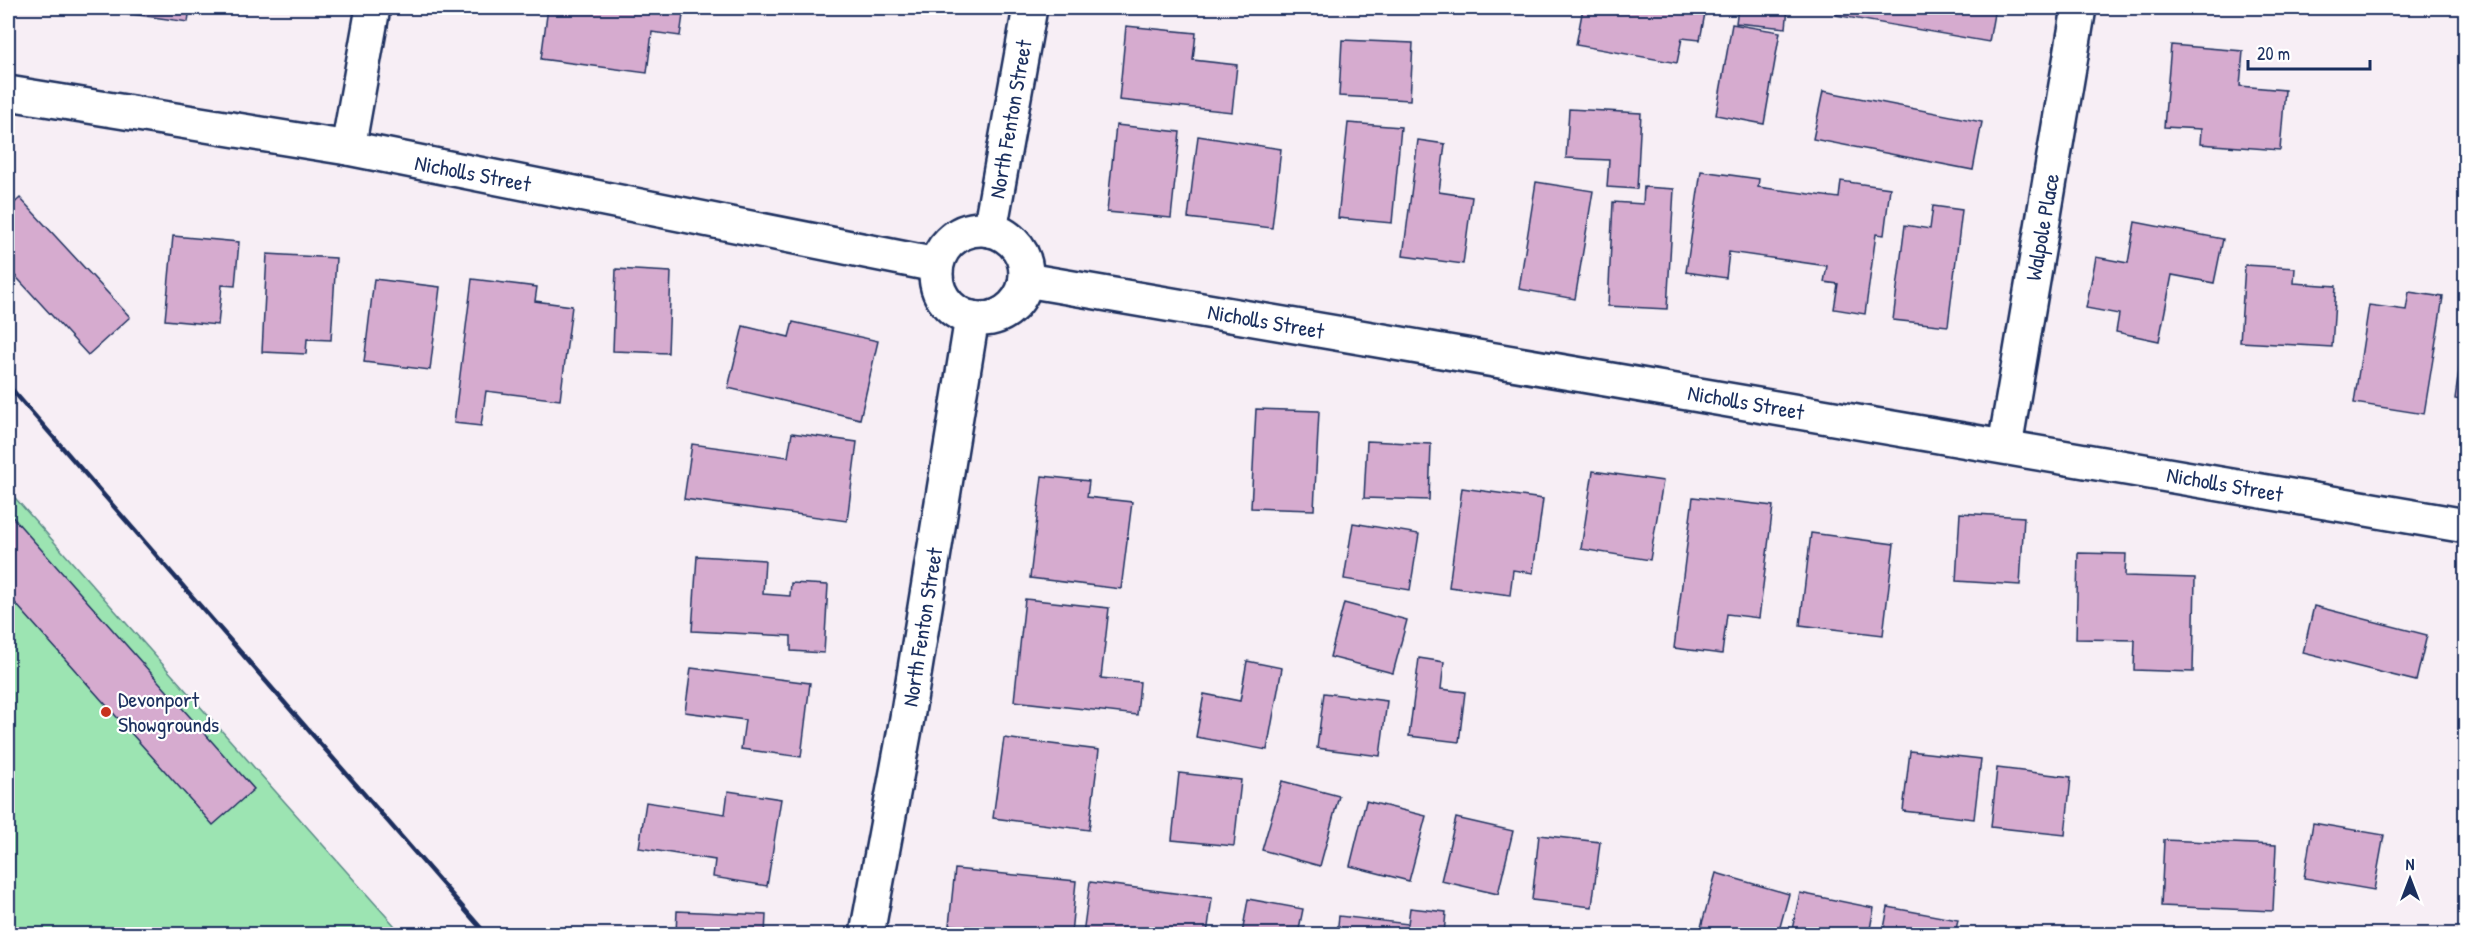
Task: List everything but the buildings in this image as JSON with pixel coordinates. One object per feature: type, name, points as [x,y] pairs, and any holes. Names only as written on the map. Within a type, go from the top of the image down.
[{"type":"street","points":[[348,148],[373,8]]},
{"type":"street","name":"North Fenton Street","points":[[990,230],[1030,8]]},
{"type":"street","name":"Walpole Place","points":[[2005,446],[2079,8]]},
{"type":"street","name":"Nicholls Street","points":[[8,93],[348,148],[936,265]]},
{"type":"street","points":[[970,230],[990,230],[1008,237],[1018,248],[1024,261],[1026,280],[1011,308],[988,318],[972,318],[956,312],[944,300],[937,285],[936,265],[945,246],[956,236],[970,230]]},
{"type":"street","name":"Nicholls Street","points":[[1026,280],[2466,526]]},
{"type":"street","name":"North Fenton Street","points":[[867,934],[907,717],[972,318]]},
{"type":"green space","name":"Devonport Showgrounds","points":[[8,490],[402,934],[8,934]]},
{"type":"railway","points":[[8,385],[486,934]]},
{"type":"place","name":"Devonport Showgrounds","points":[[106,712]]}]
